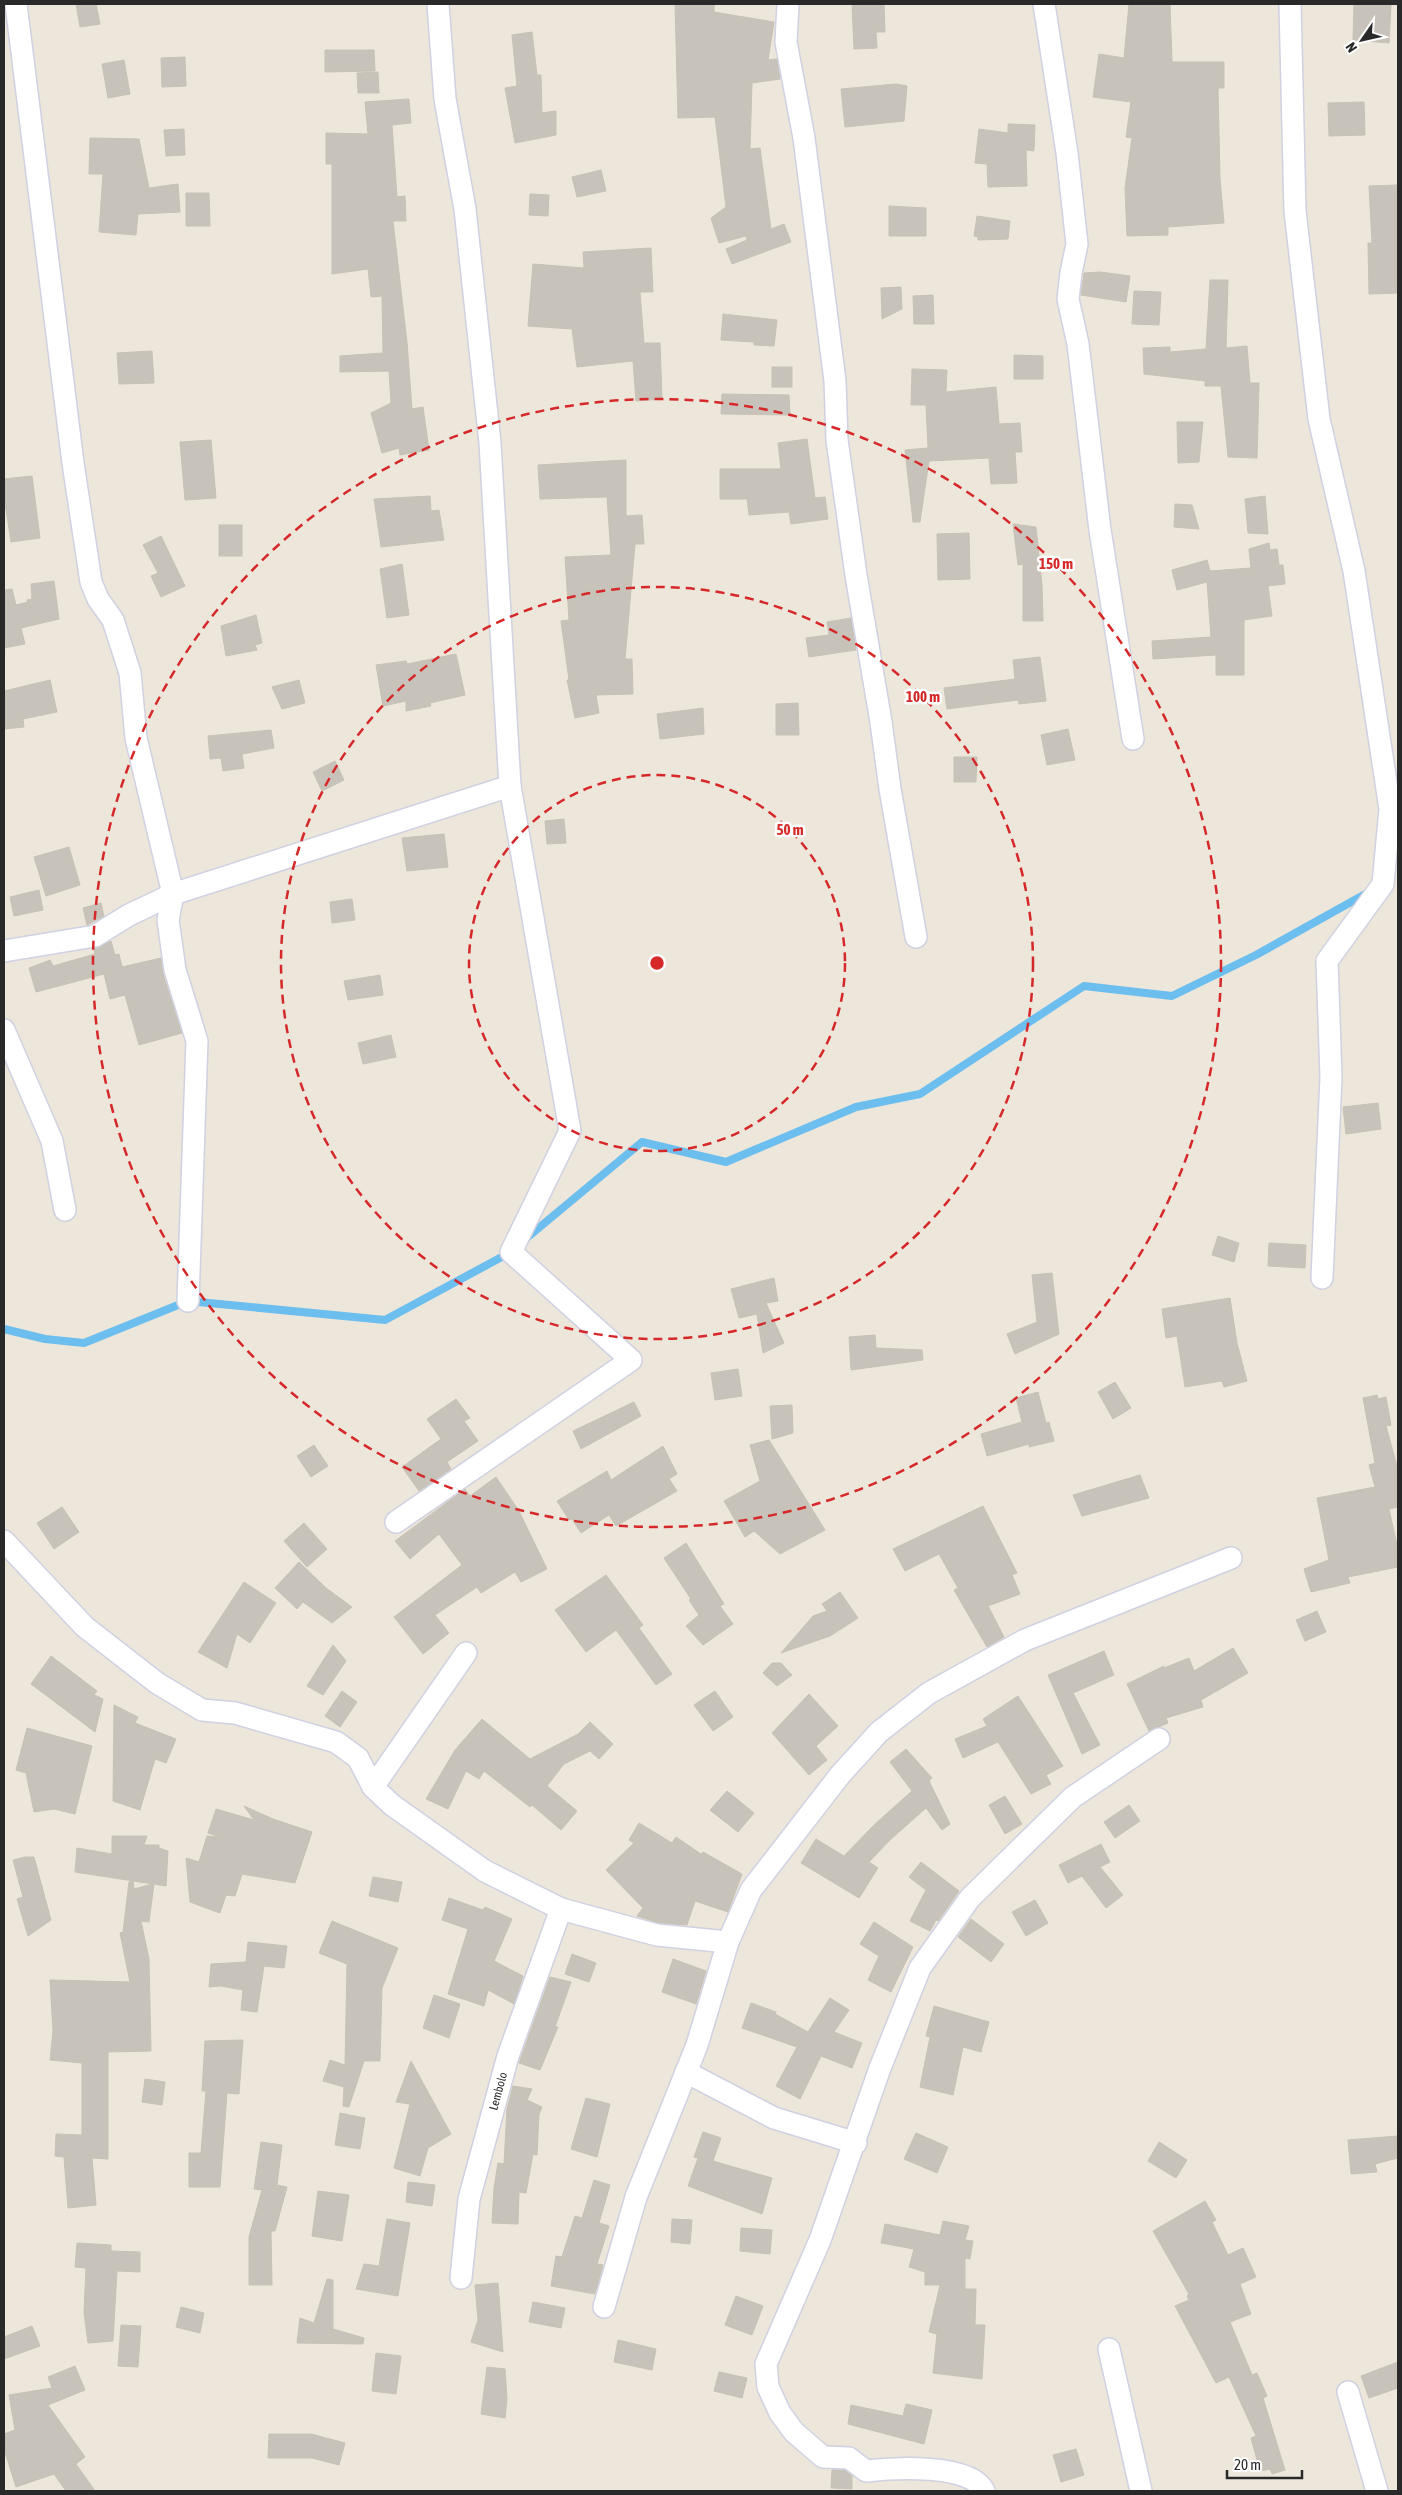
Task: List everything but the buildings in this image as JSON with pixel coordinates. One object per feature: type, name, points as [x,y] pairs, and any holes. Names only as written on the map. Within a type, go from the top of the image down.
[{"type":"street","points":[[16,4],[73,463],[91,582],[98,599],[113,620],[130,673],[136,738],[174,894],[168,920],[175,970],[197,1041],[188,1301]]},
{"type":"street","points":[[396,1522],[631,1360],[511,1252],[570,1131],[510,786],[490,443],[465,209],[445,99],[438,4]]},
{"type":"street","points":[[788,4],[786,42],[804,138],[835,381],[836,440],[890,789],[916,938]]},
{"type":"street","points":[[1044,4],[1067,153],[1077,244],[1068,299],[1078,344],[1100,530],[1133,739]]},
{"type":"street","points":[[1290,4],[1295,211],[1319,419],[1354,571],[1390,809],[1384,884],[1327,961],[1331,1077],[1322,1278]]},
{"type":"street","points":[[4,951],[94,936],[129,915],[174,894],[510,786]]},
{"type":"street","points":[[4,1030],[52,1141],[65,1210]]},
{"type":"street","points":[[4,1541],[85,1626],[157,1683],[202,1710],[235,1713],[336,1742],[358,1758],[373,1787],[392,1805],[485,1870],[561,1909],[657,1935],[728,1942]]},
{"type":"street","points":[[604,2307],[636,2197],[710,2008],[728,1942],[751,1890],[840,1775],[879,1732],[922,1698],[1025,1640],[1231,1558]]},
{"type":"street","points":[[373,1787],[466,1653]]},
{"type":"street","points":[[984,2491],[974,2479],[939,2470],[911,2467],[866,2471],[850,2458],[823,2456],[794,2432],[780,2413],[768,2387],[766,2364],[820,2240],[856,2143],[880,2068],[920,1968],[970,1898],[1073,1797],[1158,1739]]},
{"type":"street","name":"Lembolo","points":[[461,2278],[469,2199],[505,2065],[561,1909]]},
{"type":"street","points":[[686,2072],[774,2118],[856,2143]]},
{"type":"street","points":[[1109,2348],[1141,2491]]},
{"type":"street","points":[[1348,2392],[1377,2491]]},
{"type":"waterway","points":[[523,1241],[642,1142],[726,1162],[856,1107],[920,1094],[1084,986],[1172,996],[1256,955],[1369,892]]},
{"type":"waterway","points":[[4,1329],[45,1339],[84,1343],[188,1301],[385,1320],[511,1252]]}]
